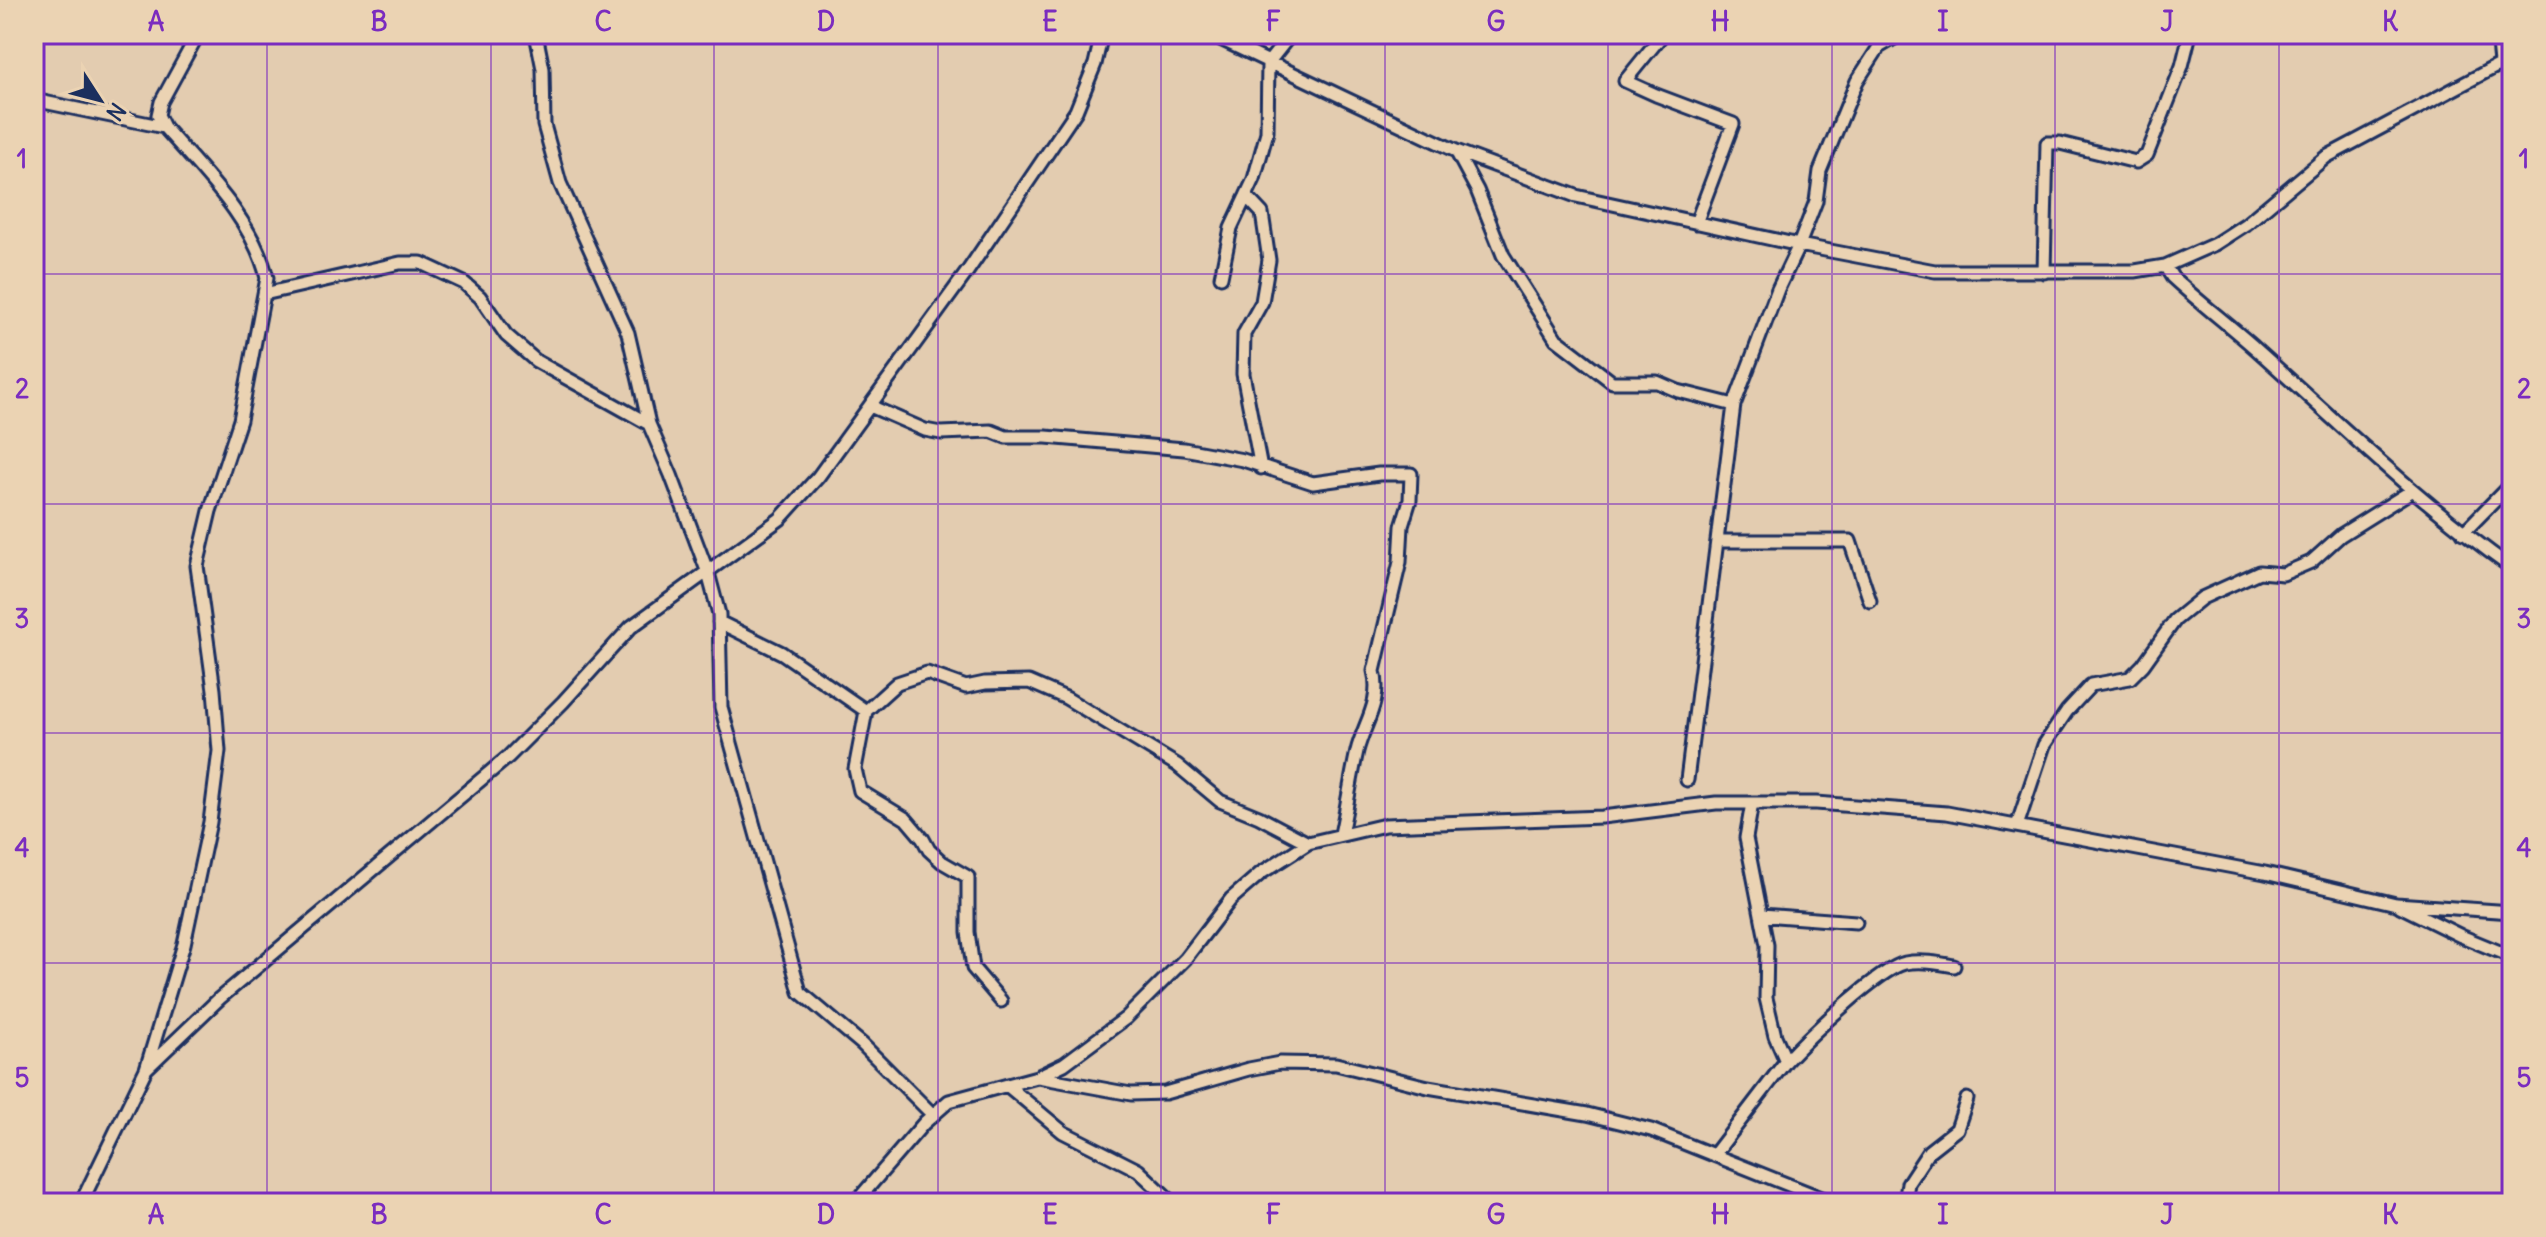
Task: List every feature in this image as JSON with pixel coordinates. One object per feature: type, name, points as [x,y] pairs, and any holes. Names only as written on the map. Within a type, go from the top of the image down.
[{"type":"street","points":[[81,1203],[146,1069],[184,944],[210,822],[219,751],[197,566],[210,511],[240,420],[267,278],[262,256],[249,231],[164,127],[158,115],[161,102],[198,34]]},
{"type":"street","points":[[536,34],[543,69],[544,125],[560,183],[628,333],[649,424],[708,573],[719,622],[721,707],[800,992],[862,1044],[933,1115]]},
{"type":"street","points":[[146,1069],[220,998],[508,757],[631,627],[780,519],[818,477],[870,406],[967,272],[1076,111],[1095,64],[1102,34]]},
{"type":"street","points":[[1210,34],[1456,151],[1576,196],[1935,271],[2135,271],[2165,266],[2215,244],[2246,224],[2326,157],[2512,58]]},
{"type":"street","points":[[1221,277],[1231,228],[1254,179],[1267,132],[1268,63],[1291,34]]},
{"type":"street","points":[[1663,34],[1625,81],[1733,124],[1696,223]]},
{"type":"street","points":[[1687,780],[1734,405],[1778,289],[1816,201],[1820,171],[1857,81],[1879,47],[1901,34]]},
{"type":"street","points":[[2044,272],[2047,143],[2060,143],[2136,162],[2147,155],[2182,66],[2190,34]]},
{"type":"street","points":[[2497,34],[2500,63]]},
{"type":"street","points":[[34,100],[164,127]]},
{"type":"street","points":[[1456,151],[1477,190],[1503,255],[1556,339],[1612,382],[1657,382],[1678,391],[1734,405]]},
{"type":"street","points":[[1246,196],[1262,213],[1269,260],[1262,302],[1244,334],[1243,374],[1261,468]]},
{"type":"street","points":[[264,294],[400,263],[421,263],[464,283],[480,297],[506,335],[536,361],[649,424]]},
{"type":"street","points":[[2165,266],[2184,288],[2413,490],[2463,533],[2512,568]]},
{"type":"street","points":[[870,406],[925,430],[941,433],[991,431],[1006,437],[1046,437],[1169,447],[1243,460],[1313,483],[1379,474],[1411,474],[1410,500],[1402,526],[1400,562],[1374,671],[1377,683],[1375,704],[1358,748],[1341,834]]},
{"type":"street","points":[[2463,533],[2512,483]]},
{"type":"street","points":[[2017,826],[2044,745],[2067,711],[2091,685],[2130,678],[2175,620],[2202,598],[2259,572],[2283,574],[2311,562],[2341,535],[2413,490]]},
{"type":"street","points":[[1717,541],[1850,541],[1870,601]]},
{"type":"street","points":[[719,622],[782,653],[866,711]]},
{"type":"street","points":[[1001,1001],[973,968],[968,932],[968,877],[935,856],[906,819],[860,791],[855,769],[866,711],[897,683],[927,673],[966,687],[985,683],[1029,682],[1066,698],[1177,765],[1220,801],[1308,843]]},
{"type":"street","points":[[855,1203],[949,1101],[1037,1077],[1064,1064],[1126,1018],[1185,959],[1231,899],[1261,873],[1308,843],[1385,825],[1602,817],[1716,803],[1816,803],[1947,813],[2265,873],[2396,904],[2512,912]]},
{"type":"street","points":[[1752,803],[1746,838],[1767,945],[1766,998],[1775,1036],[1786,1061]]},
{"type":"street","points":[[2396,904],[2433,924],[2512,957]]},
{"type":"street","points":[[1761,915],[1856,922]]},
{"type":"street","points":[[1714,1155],[1786,1061],[1856,995],[1902,964],[1929,962],[1954,966]]},
{"type":"street","points":[[1037,1077],[1131,1094],[1165,1093],[1280,1063],[1336,1064],[1428,1087],[1610,1120],[1665,1135],[1834,1203]]},
{"type":"street","points":[[1008,1086],[1063,1132],[1138,1170],[1173,1203]]},
{"type":"street","points":[[1905,1203],[1908,1183],[1929,1151],[1957,1129],[1967,1099]]}]
